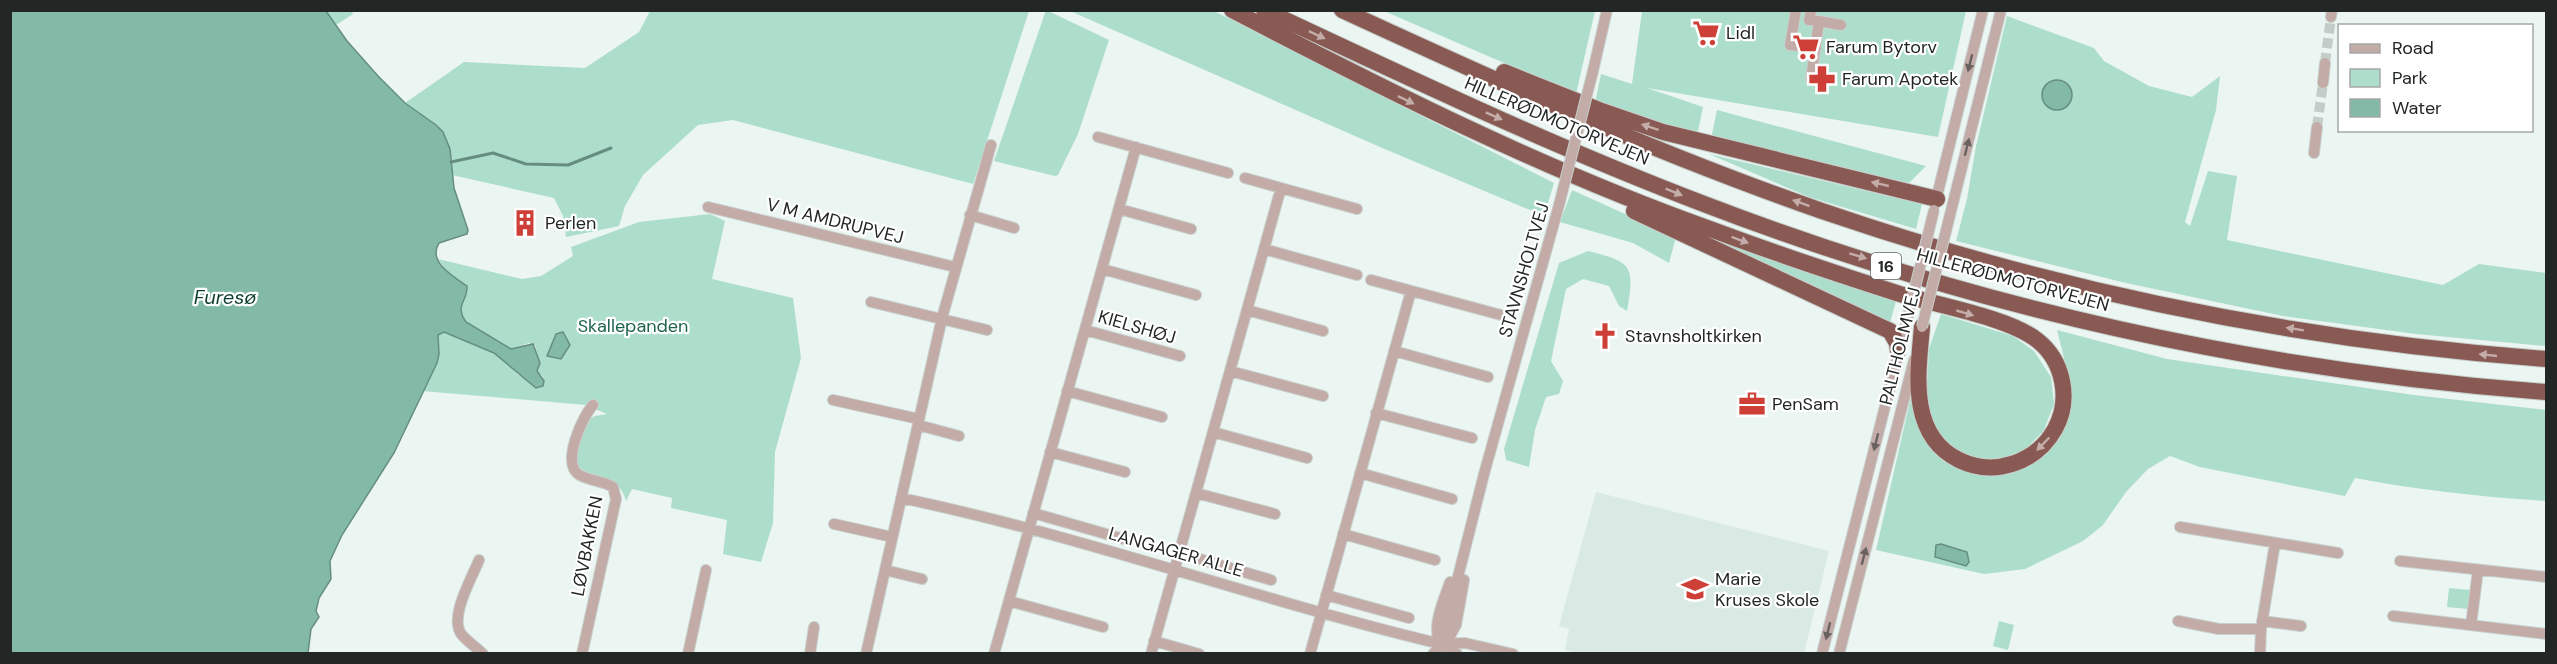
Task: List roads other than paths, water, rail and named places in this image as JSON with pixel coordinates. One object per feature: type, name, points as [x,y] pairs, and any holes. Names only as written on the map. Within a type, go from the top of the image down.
[{"type":"highway","points":[[1232,10],[1398,96],[1490,140],[1639,202],[1828,271],[2007,324],[2027,333],[2041,343],[2052,357],[2062,379],[2064,397],[2061,416],[2046,442],[2021,461],[1997,467],[1972,465],[1945,450],[1927,429],[1920,404],[1914,326]]},
{"type":"highway","name":"HILLERØDMOTORVEJEN","points":[[1264,10],[1527,131],[1704,204],[1954,287],[2102,325],[2253,355],[2379,375],[2547,392]]},
{"type":"highway","name":"HILLERØDMOTORVEJEN","points":[[1342,10],[1539,100],[1714,172],[1824,212],[1962,254],[2110,293],[2269,325],[2386,343],[2547,359]]},
{"type":"highway","points":[[1367,22],[1397,29],[1599,110],[1664,132],[1941,204]]},
{"type":"highway","points":[[1490,140],[1532,164],[1890,332],[1897,343],[1898,351]]},
{"type":"street","name":"STAVNSHOLTVEJ","points":[[1441,649],[1436,634],[1439,621],[1455,570],[1461,561],[1469,538],[1484,474],[1559,205],[1607,10]]},
{"type":"street","name":"PALTHOLMVEJ","points":[[1839,654],[1879,500],[1914,326],[1983,10]]},
{"type":"street","name":"PALTHOLMVEJ","points":[[1941,204],[2001,10]]},
{"type":"street","points":[[1816,48],[1790,45],[1795,14],[1812,15],[1841,25]]},
{"type":"street","points":[[1811,79],[1816,48],[1812,15]]},
{"type":"street","points":[[2323,83],[2325,63]]},
{"type":"street","points":[[2314,153],[2317,127]]},
{"type":"street","points":[[1098,137],[1228,173]]},
{"type":"street","points":[[866,654],[942,318],[991,145]]},
{"type":"street","name":"KIELSHØJ","points":[[994,654],[1136,147]]},
{"type":"street","points":[[1245,178],[1357,209]]},
{"type":"street","points":[[1151,654],[1281,188]]},
{"type":"street","name":"PALTHOLMVEJ","points":[[1822,654],[1898,351],[1914,326],[1950,215],[1941,204]]},
{"type":"street","name":"V M AMDRUPVEJ","points":[[708,207],[955,267]]},
{"type":"street","points":[[1119,209],[1191,230]]},
{"type":"street","points":[[970,215],[1014,228]]},
{"type":"street","points":[[1264,249],[1357,275]]},
{"type":"street","points":[[1102,269],[1196,295]]},
{"type":"street","points":[[1371,279],[1501,315]]},
{"type":"street","points":[[1310,654],[1411,291]]},
{"type":"street","points":[[871,302],[987,330]]},
{"type":"street","points":[[1247,309],[1323,332]]},
{"type":"street","name":"KIELSHØJ","points":[[1085,330],[1180,356]]},
{"type":"street","points":[[1394,351],[1488,377]]},
{"type":"street","points":[[1230,371],[1323,396]]},
{"type":"street","points":[[1067,391],[1162,417]]},
{"type":"street","points":[[832,400],[918,422],[959,436]]},
{"type":"street","name":"LØVBAKKEN","points":[[582,654],[616,499],[613,487],[604,481],[580,476],[573,470],[571,458],[584,414],[592,405]]},
{"type":"street","points":[[1376,413],[1472,438]]},
{"type":"street","points":[[1213,432],[1307,458]]},
{"type":"street","points":[[1050,452],[1125,472]]},
{"type":"street","points":[[1360,473],[1452,499]]},
{"type":"street","points":[[1196,493],[1275,514]]},
{"type":"street","points":[[1862,496],[1879,500]]},
{"type":"street","name":"LANGAGER ALLE","points":[[901,498],[1029,528],[1321,611],[1441,649]]},
{"type":"street","points":[[1033,513],[1127,540]]},
{"type":"street","points":[[834,524],[892,537]]},
{"type":"street","points":[[2180,527],[2338,552]]},
{"type":"street","points":[[1343,534],[1436,560]]},
{"type":"street","name":"STAVNSHOLTVEJ","points":[[1433,654],[1441,649],[1456,625],[1469,538]]},
{"type":"street","points":[[2260,654],[2262,625],[2275,543]]},
{"type":"street","points":[[1179,554],[1271,580]]},
{"type":"street","points":[[479,560],[457,614],[457,625],[461,634],[483,654]]},
{"type":"street","points":[[2400,561],[2547,577]]},
{"type":"street","points":[[688,654],[706,570]]},
{"type":"street","points":[[885,570],[921,579]]},
{"type":"street","points":[[2471,625],[2478,570]]},
{"type":"street","points":[[1326,595],[1409,618]]},
{"type":"street","points":[[1009,601],[1103,627]]},
{"type":"street","points":[[2393,616],[2547,633]]},
{"type":"street","points":[[2178,621],[2219,629],[2262,625],[2301,626]]},
{"type":"street","points":[[810,654],[814,627]]},
{"type":"street","points":[[1154,641],[1199,654]]},
{"type":"street","points":[[1441,649],[1464,643],[1513,654]]},
{"type":"street","points":[[1441,649],[1457,654]]},
{"type":"water","name":"Furesø","points":[[10,11],[326,11],[347,41],[378,76],[405,103],[443,132],[450,149],[454,188],[468,230],[467,234],[439,243],[436,256],[444,268],[467,286],[461,307],[466,322],[511,349],[533,344],[540,363],[537,371],[544,381],[543,386],[536,388],[494,353],[444,332],[438,335],[437,363],[394,453],[342,535],[330,561],[331,579],[319,598],[316,611],[319,617],[311,629],[308,653],[11,653]]},
{"type":"water","points":[[2057,80],[2063,81],[2071,89],[2071,101],[2063,109],[2057,110],[2051,109],[2043,101],[2042,95],[2043,89],[2051,81]]},
{"type":"water","points":[[563,332],[570,345],[561,359],[547,356],[556,334]]},
{"type":"water","points":[[1941,544],[1967,552],[1969,562],[1966,566],[1935,557],[1936,545]]},
{"type":"waterway","points":[[451,162],[493,153],[526,164],[568,165],[611,148]]},
{"type":"tunnel","points":[[2325,63],[2331,17]]},
{"type":"tunnel","points":[[2317,127],[2323,83]]},
{"type":"place","name":"Lidl","points":[[1706,33]]},
{"type":"place","name":"Farum Bytorv","points":[[1806,47]]},
{"type":"place","name":"Farum Apotek","points":[[1822,79]]},
{"type":"place","name":"Perlen","points":[[525,223]]},
{"type":"place","name":"Stavnsholtkirken","points":[[1605,336]]},
{"type":"place","name":"PenSam","points":[[1752,404]]},
{"type":"place","name":"Marie Kruses Skole","points":[[1695,589]]},
{"type":"park label","name":"Skallepanden","points":[[633,326]]}]
